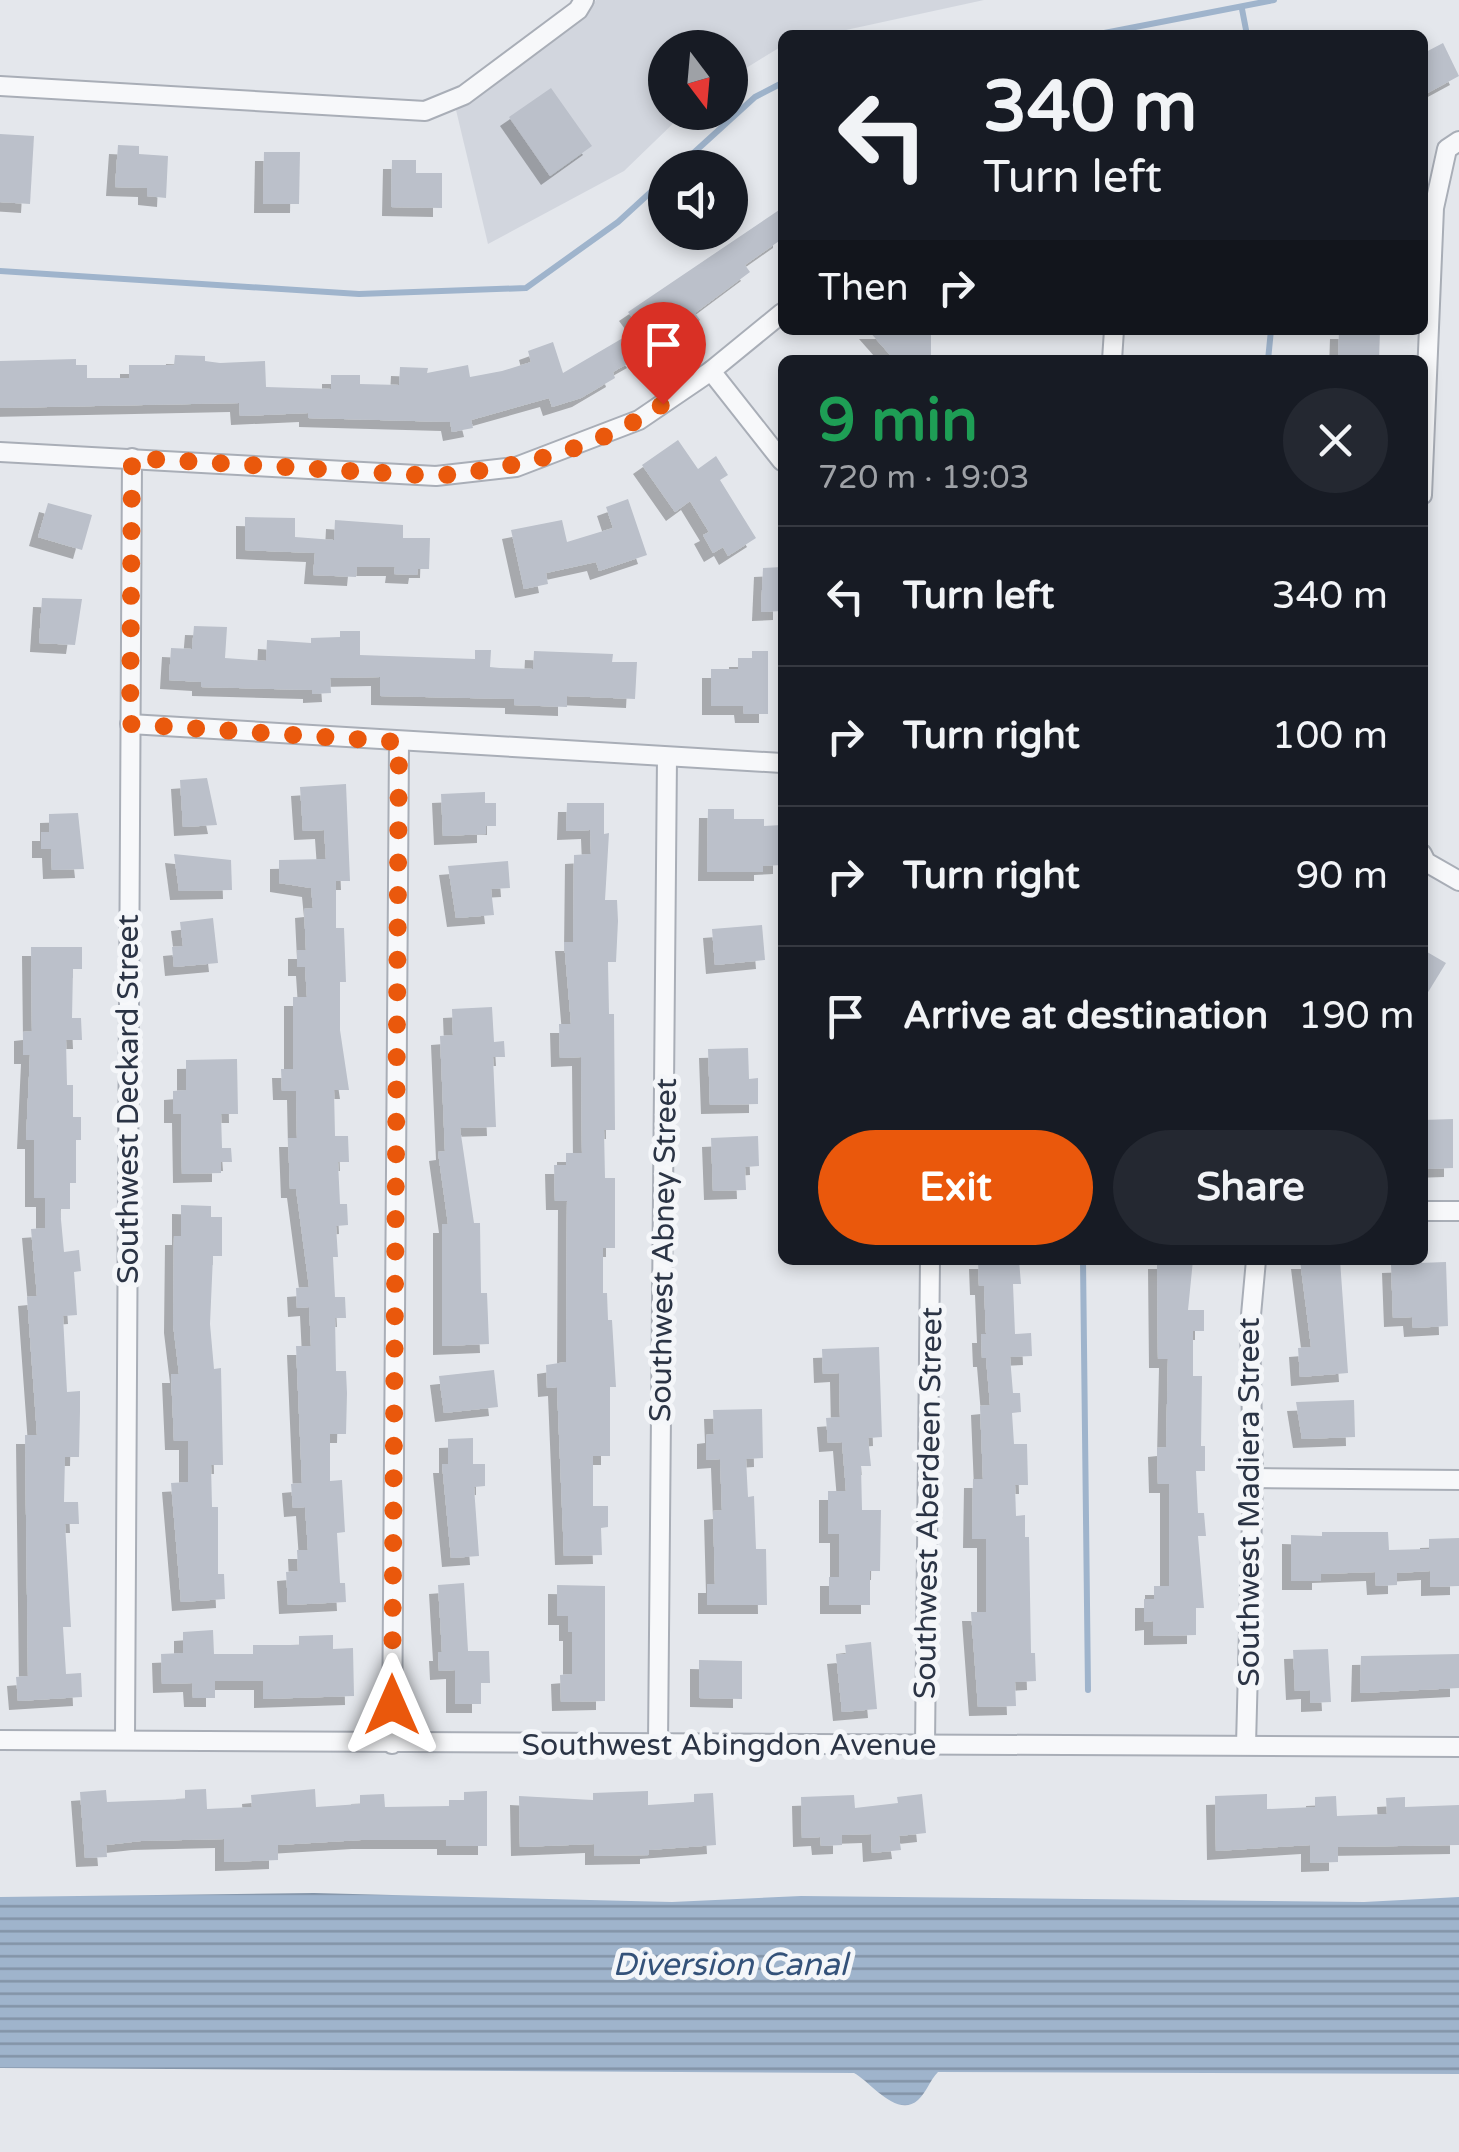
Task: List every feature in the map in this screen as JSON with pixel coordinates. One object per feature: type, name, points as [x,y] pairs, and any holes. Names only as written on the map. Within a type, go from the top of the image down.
[{"type":"street","points":[[0,86],[425,111],[464,95],[578,10],[584,0]]},
{"type":"street","points":[[1428,355],[1434,208],[1447,149],[1459,141]]},
{"type":"street","points":[[0,452],[436,476],[516,467],[578,447],[639,420],[711,371],[778,316]]},
{"type":"street","points":[[711,371],[778,456]]},
{"type":"street","name":"Southwest Deckard Street","points":[[125,1740],[132,458]]},
{"type":"street","points":[[130,724],[778,763]]},
{"type":"street","points":[[392,1744],[399,742]]},
{"type":"street","name":"Southwest Abney Street","points":[[658,1744],[667,757]]},
{"type":"street","points":[[1428,863],[1459,881]]},
{"type":"street","points":[[1428,1212],[1459,1211]]},
{"type":"street","name":"Southwest Aberdeen Street","points":[[925,1746],[930,1265]]},
{"type":"street","name":"Southwest Madiera Street","points":[[1246,1745],[1253,1478],[1250,1326],[1256,1265]]},
{"type":"street","points":[[1253,1478],[1459,1480]]},
{"type":"street","name":"Southwest Abingdon Avenue","points":[[0,1740],[1459,1747]]},
{"type":"shaded area","points":[[596,0],[984,0],[846,30],[778,30],[778,48],[748,67],[748,30],[648,30],[648,130],[666,130],[624,171],[488,244],[456,110],[586,16]]},
{"type":"water","name":"Diversion Canal","points":[[314,1893],[672,1902],[801,1896],[1364,1902],[1459,1897],[1459,2074],[938,2072],[918,2100],[902,2105],[884,2097],[854,2073],[0,2068],[0,1897]]},
{"type":"building","points":[[1443,43],[1459,76],[1428,93],[1428,51]]},
{"type":"building","points":[[551,88],[592,146],[550,176],[509,117]]},
{"type":"building","points":[[0,134],[34,136],[30,204],[0,202]]},
{"type":"building","points":[[118,145],[139,146],[139,154],[168,156],[166,198],[147,196],[147,188],[115,187]]},
{"type":"building","points":[[264,152],[300,152],[299,204],[263,204]]},
{"type":"building","points":[[392,160],[416,160],[416,173],[442,173],[442,208],[391,207]]},
{"type":"building","points":[[778,211],[778,242],[745,265],[750,272],[695,313],[700,320],[684,332],[677,322],[632,353],[636,359],[613,372],[615,378],[581,398],[552,407],[549,398],[471,420],[473,428],[452,432],[450,422],[308,418],[308,413],[240,416],[239,403],[0,408],[0,361],[76,359],[76,365],[87,365],[87,378],[129,378],[129,365],[174,365],[175,355],[205,356],[205,361],[220,363],[265,361],[266,387],[331,389],[331,375],[360,375],[360,384],[399,385],[400,367],[428,368],[427,373],[468,365],[470,377],[502,371],[531,362],[528,351],[553,342],[563,373],[640,328],[628,312],[720,250],[748,250],[748,231]]},
{"type":"building","points":[[872,335],[931,335],[931,355],[890,355]]},
{"type":"building","points":[[1339,335],[1380,335],[1379,355],[1338,355]]},
{"type":"building","points":[[678,440],[698,469],[716,456],[728,475],[720,480],[756,538],[728,556],[723,547],[713,553],[703,535],[709,532],[690,501],[675,512],[642,465]]},
{"type":"building","points":[[628,499],[647,555],[599,571],[596,562],[546,573],[548,584],[524,589],[511,530],[562,520],[567,542],[613,528],[606,507]]},
{"type":"building","points":[[48,503],[92,515],[82,550],[38,537]]},
{"type":"building","points":[[245,517],[295,518],[295,537],[334,540],[335,520],[403,525],[403,538],[430,538],[429,569],[418,569],[417,575],[394,574],[395,567],[357,567],[356,577],[313,575],[315,553],[245,550]]},
{"type":"building","points":[[778,567],[778,611],[761,612],[763,568]]},
{"type":"building","points":[[42,598],[82,599],[75,645],[39,643]]},
{"type":"building","points":[[194,626],[227,627],[225,658],[266,661],[267,640],[311,643],[311,638],[340,637],[340,631],[360,631],[360,655],[475,659],[475,650],[491,650],[490,667],[500,668],[533,669],[534,651],[613,654],[612,662],[637,662],[635,699],[567,696],[567,707],[514,705],[514,699],[380,696],[380,677],[330,678],[331,693],[312,694],[312,690],[201,687],[201,682],[169,680],[171,648],[192,649]]},
{"type":"building","points":[[752,651],[768,651],[768,714],[744,714],[743,706],[711,706],[711,669],[738,669],[738,658],[752,658]]},
{"type":"building","points":[[207,778],[217,825],[183,827],[180,780]]},
{"type":"building","points":[[346,784],[350,881],[336,881],[336,928],[344,928],[346,982],[340,982],[340,1030],[349,1090],[334,1090],[335,1136],[348,1136],[349,1162],[338,1162],[340,1204],[347,1204],[348,1225],[336,1226],[338,1257],[333,1257],[335,1297],[345,1297],[346,1318],[335,1318],[336,1371],[346,1371],[347,1393],[346,1434],[330,1434],[330,1481],[342,1480],[345,1532],[337,1533],[340,1583],[345,1583],[346,1602],[288,1605],[286,1572],[298,1571],[297,1550],[308,1550],[305,1507],[293,1508],[291,1484],[302,1483],[296,1346],[311,1346],[309,1307],[297,1308],[296,1288],[309,1287],[296,1189],[290,1189],[288,1138],[297,1138],[296,1091],[282,1091],[281,1069],[293,1069],[293,997],[307,997],[305,967],[297,967],[297,950],[306,950],[304,909],[313,908],[311,888],[279,883],[279,860],[326,859],[324,830],[303,831],[300,787]]},
{"type":"building","points":[[485,792],[485,803],[496,803],[496,826],[486,826],[486,834],[443,836],[441,794]]},
{"type":"building","points":[[567,803],[604,803],[604,834],[609,833],[605,900],[617,900],[618,921],[616,962],[608,962],[609,1014],[614,1014],[615,1130],[604,1130],[605,1178],[615,1178],[615,1248],[603,1248],[603,1293],[607,1293],[608,1320],[612,1320],[616,1387],[610,1387],[610,1456],[593,1456],[593,1506],[608,1506],[608,1527],[601,1528],[602,1555],[564,1556],[557,1387],[547,1388],[546,1365],[566,1362],[567,1201],[555,1201],[554,1165],[566,1165],[566,1153],[582,1153],[581,1057],[560,1058],[559,1024],[571,1024],[564,942],[573,942],[574,855],[591,854],[590,830],[566,831]]},
{"type":"building","points":[[708,809],[734,809],[734,819],[764,819],[764,826],[778,825],[778,865],[763,866],[763,872],[707,872]]},
{"type":"building","points":[[78,813],[84,869],[52,870],[51,849],[41,849],[41,832],[49,832],[49,814]]},
{"type":"building","points":[[174,854],[231,860],[232,890],[179,891]]},
{"type":"building","points":[[508,861],[510,888],[491,889],[494,915],[456,918],[448,866]]},
{"type":"building","points":[[213,918],[218,963],[174,967],[172,947],[183,946],[180,922]]},
{"type":"building","points":[[762,925],[765,960],[715,965],[712,929]]},
{"type":"building","points":[[31,947],[82,947],[82,969],[73,969],[72,1018],[81,1018],[82,1040],[66,1040],[67,1085],[73,1085],[73,1117],[81,1117],[81,1140],[76,1140],[76,1183],[70,1183],[70,1209],[60,1209],[64,1252],[79,1250],[81,1271],[74,1272],[77,1315],[63,1316],[67,1392],[80,1391],[80,1411],[79,1457],[65,1457],[64,1502],[78,1502],[79,1524],[65,1524],[71,1627],[63,1627],[66,1674],[81,1673],[82,1697],[18,1701],[16,1677],[28,1676],[25,1435],[37,1435],[27,1297],[37,1296],[31,1229],[45,1228],[45,1198],[34,1198],[34,1140],[26,1140],[30,1055],[23,1055],[23,1032],[32,1031]]},
{"type":"building","points":[[1428,952],[1446,963],[1428,992]]},
{"type":"building","points":[[492,1007],[494,1042],[504,1041],[505,1057],[493,1057],[496,1127],[460,1128],[474,1223],[480,1223],[481,1293],[487,1293],[489,1344],[442,1346],[442,1224],[448,1224],[438,1152],[445,1151],[440,1036],[453,1035],[452,1009]]},
{"type":"building","points":[[748,1048],[749,1079],[758,1078],[758,1104],[710,1105],[708,1049]]},
{"type":"building","points":[[237,1059],[238,1114],[221,1114],[222,1148],[231,1148],[232,1162],[221,1162],[221,1173],[182,1174],[181,1114],[173,1114],[173,1091],[186,1090],[186,1060]]},
{"type":"building","points":[[1453,1119],[1453,1168],[1428,1169],[1428,1120]]},
{"type":"building","points":[[758,1136],[759,1166],[745,1167],[746,1190],[713,1191],[711,1138]]},
{"type":"building","points":[[181,1205],[211,1206],[211,1217],[222,1217],[222,1256],[213,1256],[210,1324],[214,1369],[221,1368],[223,1465],[211,1465],[212,1507],[218,1507],[218,1574],[224,1574],[225,1599],[181,1602],[171,1483],[188,1482],[188,1441],[174,1441],[171,1374],[179,1374],[173,1324],[174,1236],[181,1236]]},
{"type":"building","points":[[1446,1262],[1448,1326],[1413,1328],[1412,1317],[1393,1318],[1391,1265]]},
{"type":"building","points":[[978,1265],[1019,1265],[1021,1284],[1013,1284],[1015,1334],[1031,1333],[1032,1356],[1010,1357],[1013,1393],[1020,1393],[1021,1412],[1012,1413],[1014,1444],[1027,1444],[1028,1485],[1015,1485],[1016,1516],[1025,1515],[1025,1537],[1029,1537],[1031,1653],[1035,1653],[1036,1681],[1015,1682],[1016,1706],[978,1707],[971,1612],[986,1612],[986,1539],[972,1539],[973,1479],[983,1479],[980,1406],[990,1405],[986,1358],[982,1358],[981,1334],[986,1334],[984,1286],[979,1286]]},
{"type":"building","points":[[1157,1265],[1192,1265],[1188,1310],[1204,1310],[1204,1331],[1193,1331],[1193,1376],[1202,1376],[1201,1446],[1205,1446],[1205,1471],[1196,1471],[1198,1513],[1204,1513],[1206,1536],[1198,1536],[1204,1608],[1196,1608],[1196,1635],[1153,1636],[1153,1621],[1144,1622],[1144,1599],[1154,1599],[1154,1586],[1169,1586],[1169,1484],[1158,1484],[1157,1448],[1166,1447],[1168,1359],[1158,1359]]},
{"type":"building","points":[[1301,1265],[1340,1265],[1348,1373],[1300,1377],[1298,1348],[1311,1347]]},
{"type":"building","points":[[879,1347],[882,1437],[868,1438],[871,1466],[861,1466],[862,1510],[881,1510],[880,1571],[870,1571],[870,1605],[829,1605],[829,1577],[839,1577],[839,1534],[828,1534],[828,1491],[846,1491],[842,1442],[828,1443],[826,1418],[840,1417],[839,1373],[823,1374],[822,1349]]},
{"type":"building","points":[[494,1370],[498,1407],[444,1413],[439,1376]]},
{"type":"building","points":[[1354,1400],[1355,1437],[1302,1439],[1296,1402]]},
{"type":"building","points":[[762,1409],[763,1458],[746,1459],[748,1497],[754,1496],[756,1549],[766,1549],[767,1605],[707,1605],[707,1584],[715,1584],[713,1511],[722,1510],[720,1459],[706,1460],[706,1435],[714,1434],[713,1410]]},
{"type":"building","points":[[473,1438],[473,1464],[485,1464],[485,1486],[474,1487],[479,1556],[451,1558],[442,1464],[448,1464],[448,1439]]},
{"type":"building","points":[[1322,1532],[1388,1532],[1389,1550],[1429,1549],[1429,1539],[1459,1538],[1459,1586],[1430,1587],[1430,1571],[1397,1573],[1397,1585],[1376,1586],[1375,1572],[1321,1574],[1321,1581],[1291,1581],[1291,1535],[1322,1536]]},
{"type":"building","points":[[464,1583],[468,1651],[489,1651],[490,1683],[481,1683],[481,1704],[455,1704],[455,1670],[439,1671],[438,1652],[442,1652],[438,1585]]},
{"type":"building","points":[[557,1585],[605,1586],[605,1701],[561,1702],[560,1675],[572,1674],[572,1632],[568,1632],[568,1616],[557,1616]]},
{"type":"building","points":[[213,1630],[214,1654],[253,1654],[253,1645],[299,1645],[299,1636],[333,1635],[333,1649],[353,1648],[354,1696],[263,1699],[263,1681],[215,1681],[215,1698],[193,1698],[192,1683],[162,1684],[161,1654],[183,1653],[183,1632]]},
{"type":"building","points":[[871,1642],[877,1709],[842,1712],[836,1655],[846,1654],[845,1645]]},
{"type":"building","points":[[1328,1649],[1331,1702],[1310,1703],[1310,1690],[1295,1691],[1293,1650]]},
{"type":"building","points":[[1459,1654],[1459,1688],[1360,1693],[1361,1656]]},
{"type":"building","points":[[699,1660],[742,1661],[742,1699],[699,1698]]},
{"type":"building","points":[[206,1789],[207,1809],[252,1807],[251,1795],[315,1789],[316,1807],[360,1804],[360,1795],[384,1794],[385,1807],[449,1806],[449,1800],[464,1800],[464,1792],[487,1791],[487,1846],[446,1846],[446,1840],[278,1845],[278,1860],[224,1862],[224,1839],[141,1841],[106,1845],[107,1857],[85,1858],[80,1792],[106,1790],[107,1802],[185,1799],[185,1790]]},
{"type":"building","points":[[648,1791],[648,1805],[694,1802],[694,1794],[713,1793],[716,1845],[649,1850],[649,1855],[594,1856],[594,1844],[520,1847],[519,1796],[593,1800],[593,1793]]},
{"type":"building","points":[[922,1794],[926,1833],[899,1836],[901,1850],[872,1853],[871,1834],[842,1835],[842,1845],[821,1846],[820,1837],[802,1838],[801,1797],[854,1795],[855,1808],[898,1803],[897,1797]]},
{"type":"building","points":[[1267,1794],[1267,1809],[1315,1807],[1315,1797],[1336,1796],[1337,1816],[1387,1814],[1386,1798],[1405,1797],[1405,1807],[1459,1805],[1459,1845],[1338,1847],[1338,1862],[1310,1863],[1310,1845],[1216,1851],[1215,1796]]},
{"type":"waterway","points":[[1120,30],[1274,0]]},
{"type":"waterway","points":[[1242,9],[1246,30]]},
{"type":"waterway","points":[[697,150],[755,97],[778,85]]},
{"type":"waterway","points":[[0,271],[359,294],[526,288],[618,222],[648,195]]},
{"type":"waterway","points":[[1268,355],[1270,335]]},
{"type":"waterway","points":[[1083,1265],[1088,1690]]},
{"type":"route","points":[[392,1705],[399,742],[130,724],[132,458],[436,476],[516,467],[548,458],[610,434],[663,404]]}]
